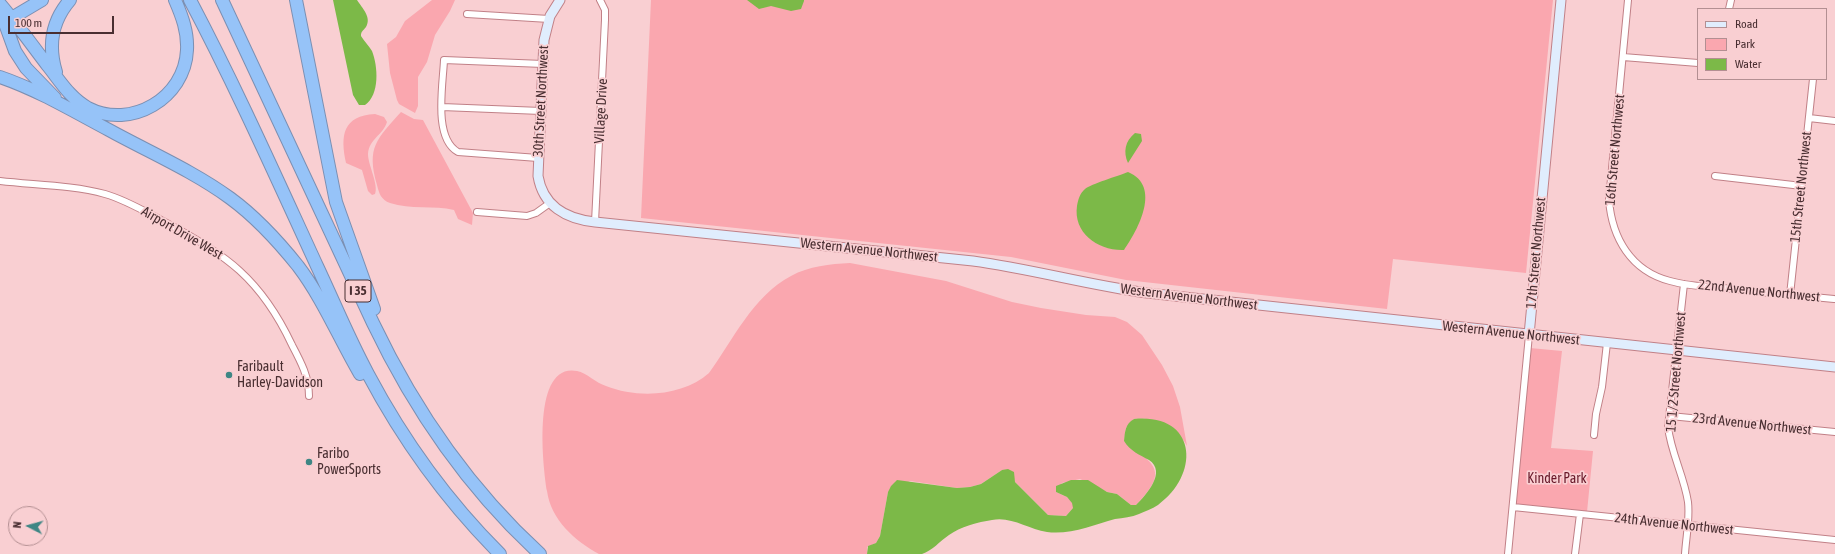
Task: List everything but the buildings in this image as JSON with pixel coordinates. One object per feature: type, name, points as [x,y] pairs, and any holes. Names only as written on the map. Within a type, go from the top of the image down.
[{"type":"highway","points":[[5,21],[42,0]]},
{"type":"highway","points":[[63,86],[56,73],[52,60],[52,32],[57,19],[70,0]]},
{"type":"highway","points":[[0,10],[5,21],[74,99],[99,113],[125,115],[139,112],[163,98],[173,88],[180,76],[185,64],[187,36],[184,23],[175,0]]},
{"type":"highway","name":"I 35","points":[[190,0],[227,73],[367,372],[402,433],[428,472],[459,510],[500,554]]},
{"type":"highway","name":"I 35","points":[[222,0],[373,323],[402,378],[431,426],[476,487],[540,554]]},
{"type":"highway","points":[[296,0],[336,202],[348,240],[402,378]]},
{"type":"highway","points":[[0,4],[15,51],[26,68],[55,98],[74,112]]},
{"type":"highway","points":[[0,77],[24,86],[203,181],[230,198],[255,219],[278,242],[299,268],[317,294],[353,362],[376,401],[428,472]]},
{"type":"street","name":"30th Street Northwest","points":[[550,203],[539,180],[538,158],[540,111],[545,34],[549,19],[560,0]]},
{"type":"street","name":"Village Drive","points":[[595,222],[605,20],[605,10],[600,0]]},
{"type":"street","name":"17th Street Northwest","points":[[1508,554],[1561,0]]},
{"type":"street","name":"16th Street Northwest","points":[[1628,0],[1609,200],[1610,215],[1614,230],[1621,244],[1641,267],[1669,281],[1684,284]]},
{"type":"street","points":[[467,14],[549,19]]},
{"type":"street","points":[[1623,57],[1697,64]]},
{"type":"street","points":[[538,158],[458,152],[452,148],[442,129],[444,60],[543,64]]},
{"type":"street","name":"15th Street Northwest","points":[[1790,295],[1813,80]]},
{"type":"street","points":[[442,107],[540,111]]},
{"type":"street","points":[[1809,118],[1835,120]]},
{"type":"street","points":[[1715,176],[1802,186]]},
{"type":"street","name":"Airport Drive West","points":[[0,181],[89,191],[116,198],[194,237],[220,253],[252,282],[277,315],[303,368],[309,385],[309,396]]},
{"type":"street","points":[[477,212],[527,216],[536,213],[550,203]]},
{"type":"street","name":"Western Avenue Northwest","points":[[550,203],[569,216],[595,222],[1020,267],[1096,284],[1147,293],[1835,367]]},
{"type":"street","name":"22nd Avenue Northwest","points":[[1684,284],[1834,298]]},
{"type":"street","name":"15 1/2 Street Northwest","points":[[1684,284],[1670,416],[1669,439],[1688,501],[1688,526],[1685,554]]},
{"type":"street","points":[[1594,435],[1596,414],[1602,388],[1607,343]]},
{"type":"street","name":"23rd Avenue Northwest","points":[[1670,416],[1835,432]]},
{"type":"street","name":"24th Avenue Northwest","points":[[1513,507],[1835,540]]},
{"type":"street","points":[[1576,554],[1580,514]]},
{"type":"green space","points":[[432,0],[455,0],[435,35],[427,62],[418,77],[418,106],[415,113],[399,104],[397,100],[390,73],[387,44],[396,37],[405,21]]},
{"type":"green space","points":[[651,0],[1553,0],[1526,273],[1393,259],[1387,309],[1126,280],[1011,257],[641,218]]},
{"type":"green space","points":[[401,112],[414,119],[423,120],[473,213],[472,225],[458,219],[454,210],[398,205],[387,202],[381,196],[374,172],[373,152],[380,137]]},
{"type":"green space","points":[[375,114],[384,117],[387,122],[369,149],[368,159],[376,186],[375,194],[372,195],[368,191],[362,170],[346,163],[344,153],[344,136],[350,123],[364,116]]},
{"type":"green space","points":[[850,263],[946,281],[1012,302],[1086,315],[1115,317],[1127,322],[1142,335],[1162,365],[1173,386],[1180,407],[1187,446],[1177,433],[1165,424],[1150,419],[1134,419],[1126,428],[1124,441],[1151,463],[1155,476],[1153,484],[1136,505],[1131,505],[1117,494],[1107,492],[1080,479],[1062,483],[1056,492],[1067,497],[1073,503],[1073,508],[1066,516],[1048,515],[1015,482],[1013,476],[1002,470],[981,484],[970,487],[957,488],[910,481],[888,492],[880,536],[876,543],[867,547],[867,554],[599,554],[581,543],[573,536],[553,511],[549,502],[545,479],[543,419],[546,399],[552,383],[562,373],[577,371],[602,385],[632,393],[660,393],[687,387],[709,373],[755,307],[778,285],[791,276],[805,270],[827,265]]},
{"type":"green space","name":"Kinder Park","points":[[1530,348],[1562,351],[1551,448],[1593,451],[1587,512],[1516,505]]},
{"type":"water","points":[[333,0],[357,0],[367,16],[368,23],[361,36],[372,51],[376,64],[376,80],[373,94],[365,105],[359,105],[353,95]]},
{"type":"water","points":[[747,0],[804,1],[801,9],[791,11],[771,6],[759,9]]},
{"type":"water","points":[[1135,133],[1141,134],[1142,141],[1128,163],[1125,151],[1127,143]]},
{"type":"water","points":[[1128,172],[1138,179],[1144,187],[1144,209],[1135,231],[1124,250],[1114,250],[1097,244],[1083,232],[1077,216],[1077,206],[1082,192],[1088,187]]},
{"type":"water","points":[[1134,419],[1155,420],[1170,426],[1181,435],[1186,448],[1186,463],[1181,478],[1172,492],[1153,508],[1133,516],[1115,519],[1073,531],[1056,533],[1047,532],[1013,521],[999,519],[992,520],[964,527],[949,535],[929,551],[922,554],[867,554],[868,546],[876,543],[880,536],[888,492],[897,480],[957,488],[970,487],[981,484],[1002,470],[1008,469],[1014,472],[1015,482],[1048,515],[1066,516],[1073,508],[1072,503],[1067,497],[1056,492],[1056,486],[1071,480],[1088,480],[1107,492],[1117,494],[1131,505],[1136,505],[1149,490],[1153,483],[1156,471],[1154,465],[1149,460],[1132,450],[1124,441],[1127,426]]},
{"type":"place","name":"Faribault Harley-Davidson","points":[[229,375]]},
{"type":"place","name":"Faribo PowerSports","points":[[309,462]]}]
